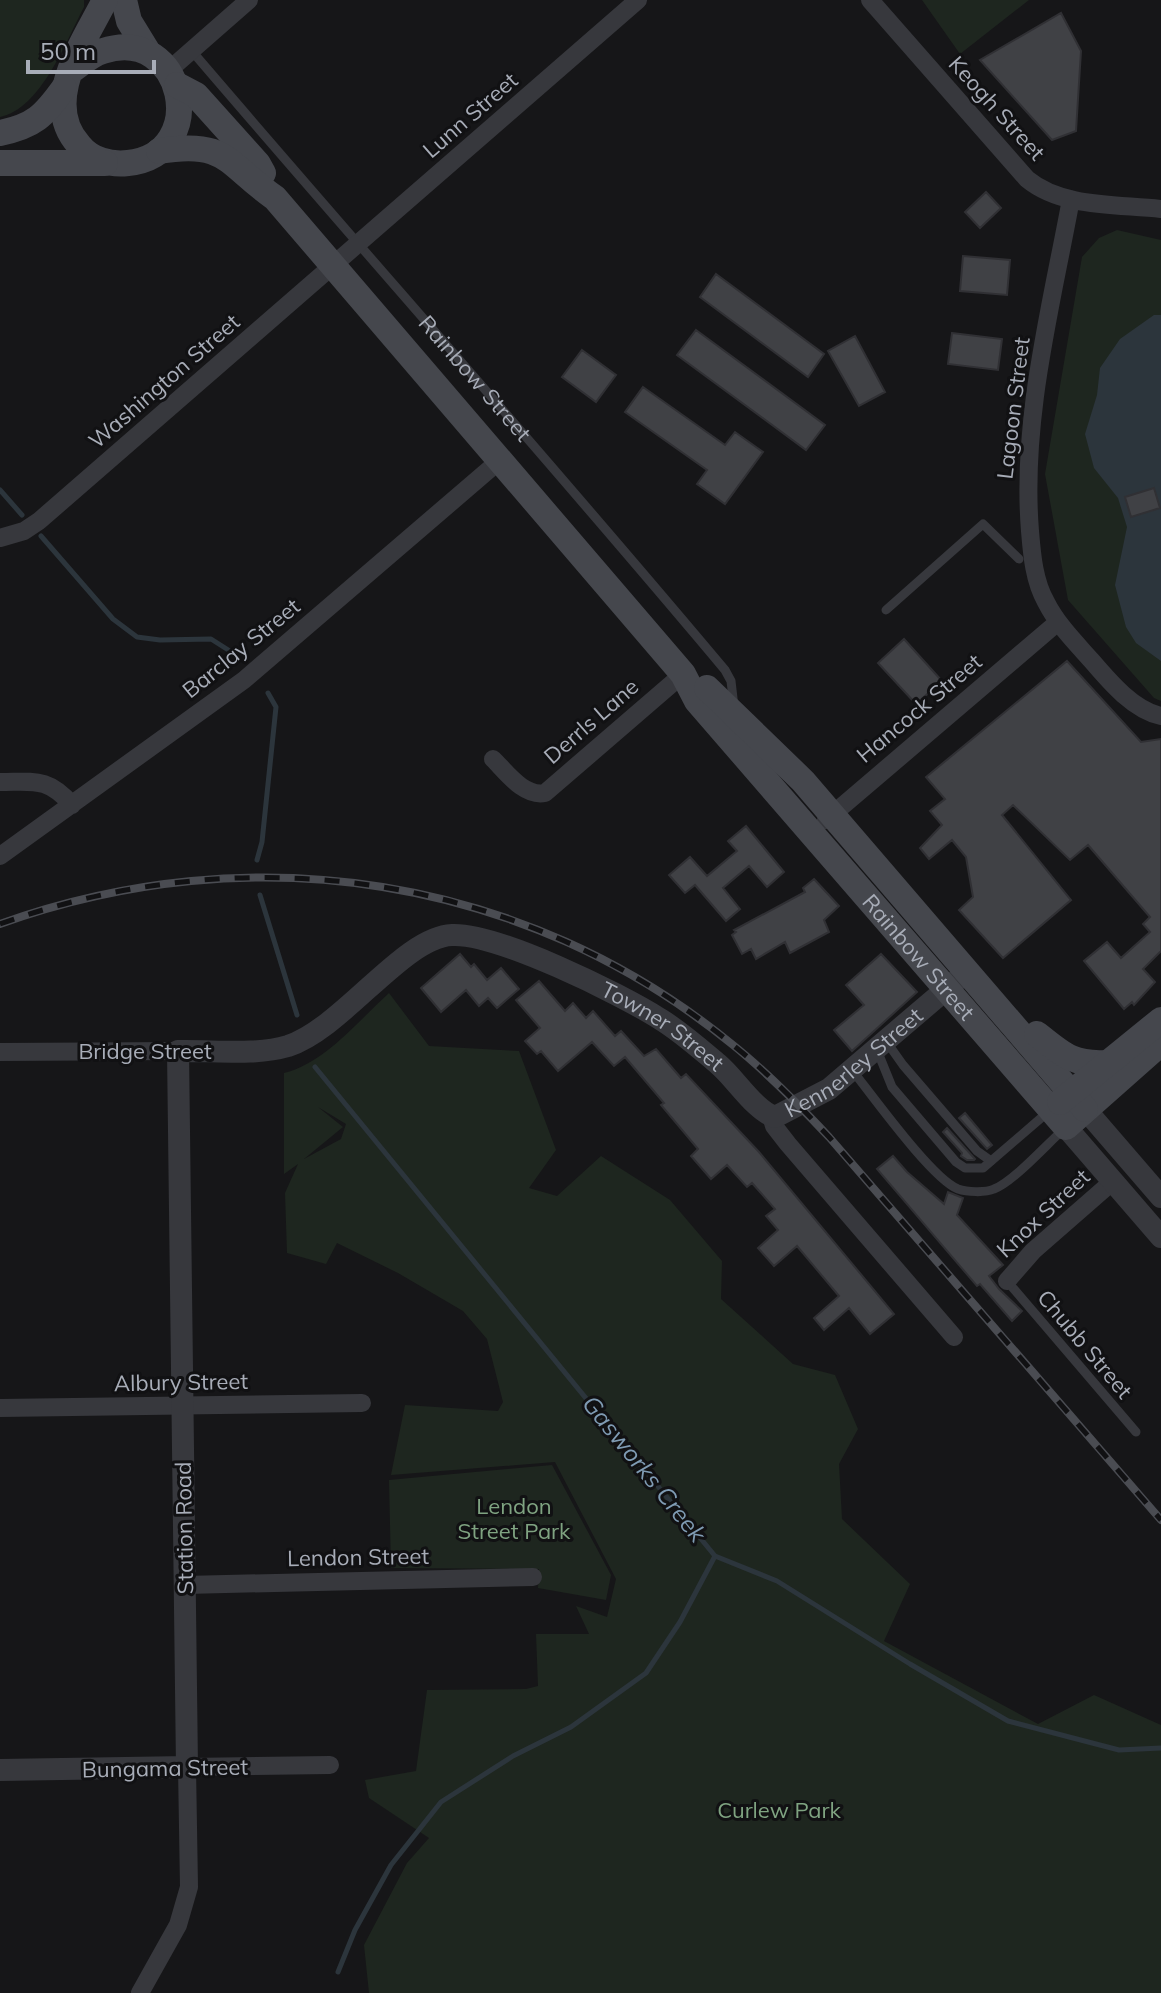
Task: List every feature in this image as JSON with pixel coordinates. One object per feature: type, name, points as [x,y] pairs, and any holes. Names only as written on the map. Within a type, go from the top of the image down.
[{"type":"main road","points":[[0,133],[22,129],[47,111],[68,79],[105,0]]},
{"type":"main road","points":[[0,163],[109,163],[145,159],[159,151],[171,137],[178,121],[180,103],[172,78],[148,52],[129,21],[124,0]]},
{"type":"main road","points":[[109,163],[83,150],[72,137],[63,113],[68,79],[103,51],[133,48],[148,52]]},
{"type":"main road","name":"Rainbow Street","points":[[172,78],[196,95],[258,164],[275,198]]},
{"type":"main road","name":"Rainbow Street","points":[[159,151],[199,147],[212,150],[224,155],[247,178],[275,198],[683,674],[697,701],[812,833],[957,980],[1006,1018],[1068,1110]]},
{"type":"main road","name":"Rainbow Street","points":[[683,674],[705,687],[833,814],[957,980],[1068,1110]]},
{"type":"main road","points":[[1006,1018],[1035,1032],[1075,1061],[1107,1063]]},
{"type":"main road","points":[[1068,1110],[1107,1063],[1161,1020]]},
{"type":"main road","points":[[1068,1110],[1161,1043]]},
{"type":"street","points":[[172,78],[191,50],[249,0]]},
{"type":"street","name":"Lunn Street","points":[[334,267],[638,0]]},
{"type":"street","name":"Keogh Street","points":[[870,0],[1027,179],[1053,195],[1161,209]]},
{"type":"street","name":"Lagoon Street","points":[[1071,199],[1032,419],[1027,472],[1032,555],[1037,581],[1058,622],[1126,696],[1146,712],[1161,716]]},
{"type":"street","name":"Washington Street","points":[[0,538],[24,531],[334,267]]},
{"type":"street","name":"Barclay Street","points":[[0,856],[244,680],[499,461]]},
{"type":"street","name":"Hancock Street","points":[[812,833],[1058,622]]},
{"type":"street","name":"Derrls Lane","points":[[493,759],[526,791],[535,795],[545,793],[683,674]]},
{"type":"street","points":[[0,782],[46,782],[58,788],[72,805]]},
{"type":"street","name":"Towner Street","points":[[289,1045],[320,1031],[426,942],[455,935],[519,950],[661,1019],[723,1068],[771,1116],[774,1126],[788,1144],[954,1337]]},
{"type":"street","name":"Kennerley Street","points":[[771,1116],[780,1116],[817,1097],[957,980]]},
{"type":"street","name":"Bridge Street","points":[[0,1052],[266,1050],[289,1045]]},
{"type":"street","name":"Station Road","points":[[140,1993],[178,1925],[189,1887],[178,1051]]},
{"type":"street","name":"Rainbow Street","points":[[1068,1110],[1112,1182],[1161,1237]]},
{"type":"street","name":"Rainbow Street","points":[[1068,1110],[1161,1197]]},
{"type":"street","name":"Knox Street","points":[[1007,1281],[1033,1251],[1112,1182]]},
{"type":"street","name":"Albury Street","points":[[0,1408],[362,1403]]},
{"type":"street","name":"Lendon Street","points":[[185,1585],[533,1577]]},
{"type":"street","name":"Bungama Street","points":[[0,1770],[330,1765]]},
{"type":"lane","name":"Rainbow Street","points":[[191,50],[546,458],[725,670],[731,681],[735,716]]},
{"type":"lane","points":[[886,610],[983,524],[1019,559]]},
{"type":"lane","points":[[881,1045],[892,1087],[956,1162],[973,1169],[983,1168],[1068,1110]]},
{"type":"lane","points":[[881,1045],[903,1065],[977,1151],[991,1161]]},
{"type":"lane","points":[[852,1070],[929,1166],[958,1189],[994,1189],[1006,1182],[1068,1110]]},
{"type":"lane","name":"Chubb Street","points":[[1007,1281],[1136,1432]]},
{"type":"green space","points":[[0,0],[84,0],[84,7],[40,88],[15,111],[0,117]]},
{"type":"green space","points":[[922,0],[1029,0],[960,54]]},
{"type":"green space","points":[[1117,230],[1161,240],[1161,701],[1154,698],[1068,600],[1045,474],[1082,257],[1099,238]]},
{"type":"green space","name":"Curlew Park","points":[[389,993],[429,1046],[519,1051],[556,1150],[529,1188],[557,1196],[601,1156],[670,1200],[722,1261],[721,1299],[793,1364],[835,1375],[858,1429],[839,1464],[842,1519],[910,1584],[884,1641],[1038,1724],[1094,1695],[1161,1725],[1161,1993],[369,1993],[364,1945],[407,1863],[429,1838],[369,1798],[365,1780],[416,1771],[427,1690],[526,1689],[538,1686],[536,1634],[589,1634],[576,1606],[607,1617],[616,1579],[555,1462],[391,1475],[405,1405],[498,1411],[503,1402],[487,1339],[463,1311],[398,1273],[337,1243],[326,1264],[287,1253],[285,1193],[298,1164],[284,1174],[284,1073],[327,1051]],"holes":[[[318,1107],[346,1124],[341,1139],[304,1159],[343,1127]]]},
{"type":"green space","name":"Lendon Street Park","points":[[552,1465],[611,1575],[606,1600],[538,1588],[539,1569],[391,1568],[389,1480]]},
{"type":"shaded area","points":[[1154,315],[1161,315],[1161,661],[1136,643],[1126,627],[1115,585],[1127,527],[1118,498],[1094,468],[1085,434],[1097,395],[1100,368],[1120,339]]},
{"type":"building","points":[[1061,13],[1081,51],[1076,131],[1052,140],[980,60]]},
{"type":"building","points":[[986,192],[1001,208],[980,228],[965,212]]},
{"type":"building","points":[[963,256],[1010,260],[1007,295],[960,291]]},
{"type":"building","points":[[716,274],[824,354],[808,377],[700,297]]},
{"type":"building","points":[[696,330],[825,425],[806,450],[677,355]]},
{"type":"building","points":[[952,333],[1002,339],[998,370],[948,364]]},
{"type":"building","points":[[855,336],[885,392],[859,406],[828,351]]},
{"type":"building","points":[[582,350],[616,375],[596,402],[562,377]]},
{"type":"building","points":[[643,387],[725,445],[735,432],[763,452],[725,504],[697,484],[707,470],[625,412]]},
{"type":"building","points":[[1154,488],[1160,508],[1131,517],[1125,497]]},
{"type":"building","points":[[904,639],[942,681],[916,704],[878,663]]},
{"type":"building","points":[[1067,661],[1141,742],[1161,739],[1161,951],[1143,969],[1155,982],[1134,1005],[1132,1002],[1124,1009],[1084,961],[1107,942],[1121,958],[1150,932],[1143,924],[1150,917],[1088,845],[1070,860],[1013,805],[1002,815],[1071,900],[1003,958],[959,910],[973,897],[966,857],[952,840],[929,859],[920,848],[942,825],[930,811],[945,799],[926,777]]},
{"type":"building","points":[[746,826],[784,872],[767,887],[749,866],[723,888],[740,909],[726,921],[695,885],[685,893],[669,875],[690,857],[707,876],[737,851],[728,841]]},
{"type":"building","points":[[814,879],[839,906],[824,920],[829,932],[790,953],[785,942],[756,959],[751,949],[742,954],[732,935],[736,932],[734,930],[805,892],[803,888]]},
{"type":"building","points":[[460,954],[471,967],[474,964],[487,980],[501,968],[519,989],[497,1008],[488,998],[479,1006],[466,990],[441,1012],[421,988]]},
{"type":"building","points":[[881,954],[917,992],[852,1051],[834,1030],[864,1005],[846,985]]},
{"type":"building","points":[[539,981],[565,1011],[573,1003],[586,1018],[593,1011],[615,1036],[621,1031],[644,1056],[656,1049],[681,1078],[686,1074],[759,1152],[894,1314],[870,1334],[849,1308],[824,1330],[814,1318],[839,1296],[797,1246],[774,1266],[758,1248],[778,1230],[766,1216],[775,1209],[752,1183],[747,1187],[727,1165],[711,1179],[691,1156],[698,1149],[625,1057],[614,1066],[592,1042],[558,1071],[541,1051],[537,1054],[525,1041],[540,1028],[516,1000]]},
{"type":"building","points":[[965,1113],[992,1145],[987,1149],[959,1118]]},
{"type":"building","points":[[947,1128],[974,1160],[961,1156],[962,1153],[943,1132]]},
{"type":"building","points":[[893,1156],[944,1204],[948,1192],[963,1198],[957,1215],[1003,1265],[989,1276],[1022,1311],[1012,1321],[980,1284],[977,1286],[877,1169]]},
{"type":"waterway","points":[[0,490],[22,515]]},
{"type":"waterway","points":[[41,536],[113,619],[137,637],[211,639],[233,653]]},
{"type":"waterway","name":"Gasworks Creek","points":[[257,860],[262,842],[276,707],[268,693]]},
{"type":"waterway","name":"Gasworks Creek","points":[[260,895],[297,1015]]},
{"type":"waterway","name":"Gasworks Creek","points":[[315,1067],[715,1556],[777,1581],[1008,1721],[1119,1750],[1161,1748]]},
{"type":"waterway","name":"Gasworks Creek","points":[[338,1972],[355,1930],[391,1865],[441,1802],[513,1756],[571,1727],[646,1673],[680,1622],[715,1556]]},
{"type":"railway","points":[[0,924],[95,896],[191,881],[287,878],[383,887],[476,908],[566,942],[652,987],[733,1045],[783,1090],[829,1137],[1161,1520]]}]
